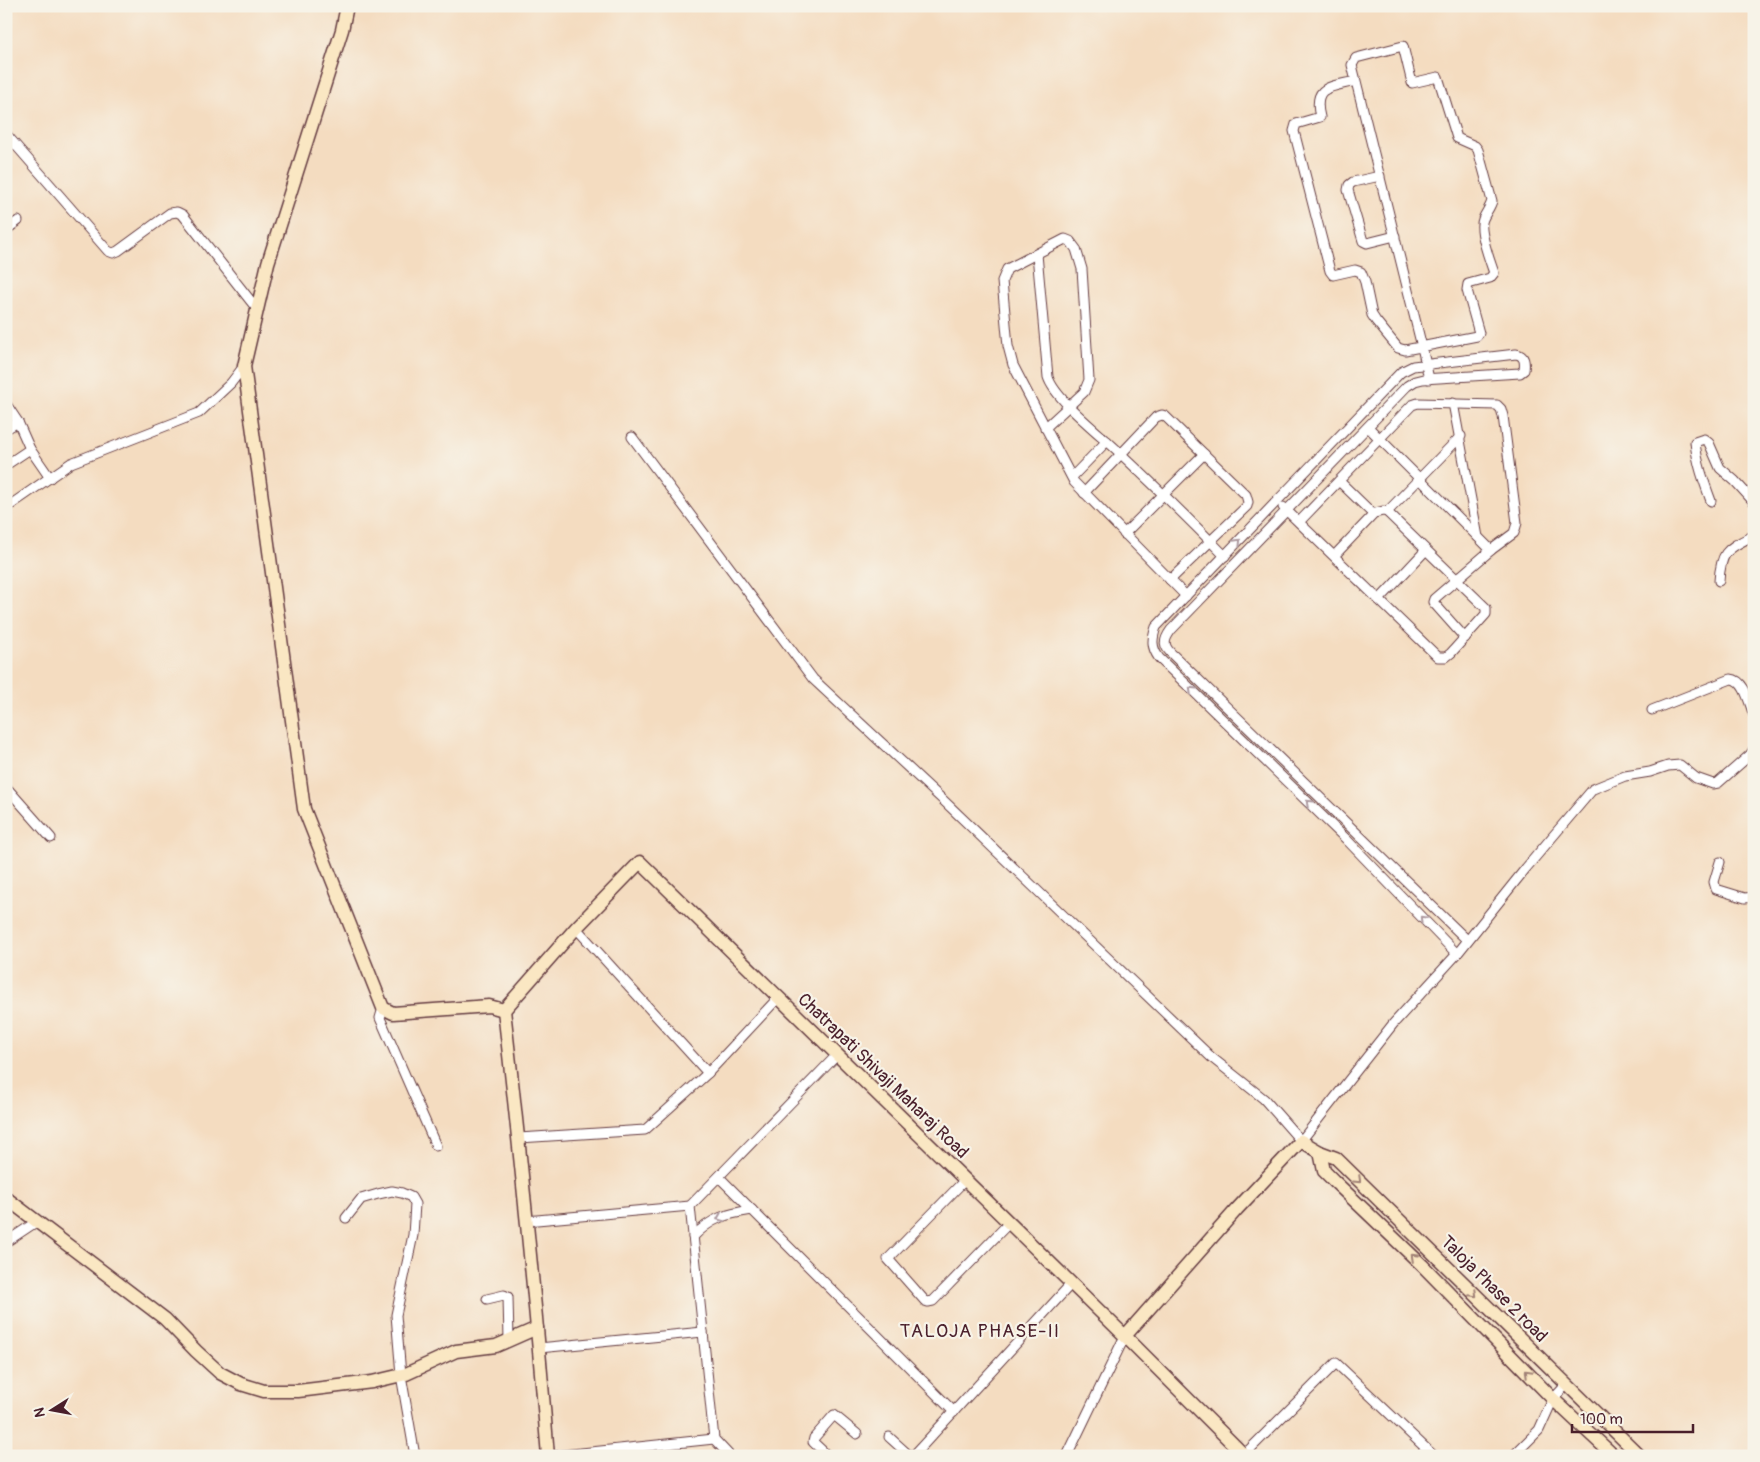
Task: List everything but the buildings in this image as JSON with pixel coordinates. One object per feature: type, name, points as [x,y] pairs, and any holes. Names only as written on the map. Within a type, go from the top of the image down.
[{"type":"street","points":[[347,6],[342,30],[268,264],[244,366],[304,809],[383,1008],[393,1014],[489,1006],[504,1010],[539,1348],[548,1456]]},
{"type":"street","points":[[1356,81],[1326,88],[1316,103],[1320,117],[1296,124],[1294,131],[1295,140],[1330,271],[1333,275],[1355,270],[1360,272],[1365,282],[1372,315],[1398,348],[1405,350],[1422,347],[1477,336],[1479,333],[1467,290],[1468,284],[1490,278],[1494,273],[1482,228],[1482,220],[1492,201],[1478,150],[1475,146],[1457,138],[1438,78],[1412,83],[1403,46],[1356,58],[1352,66],[1356,81],[1395,236],[1422,347],[1427,365],[1429,379]]},
{"type":"street","points":[[6,134],[108,251],[113,253],[118,251],[170,213],[177,212],[183,215],[257,309]]},
{"type":"street","points":[[1380,176],[1353,182],[1349,185],[1348,190],[1363,241],[1367,243],[1395,236]]},
{"type":"street","points":[[6,230],[18,221]]},
{"type":"street","points":[[1045,428],[1084,392],[1089,380],[1082,269],[1076,250],[1068,239],[1007,269],[1002,281],[1010,356],[1017,374],[1045,428],[1072,477],[1084,493],[1186,596]]},
{"type":"street","points":[[1037,254],[1048,376],[1053,387],[1070,406],[1225,556]]},
{"type":"street","points":[[1457,954],[1346,839],[1159,658],[1154,651],[1152,638],[1156,627],[1401,372],[1413,366],[1520,355],[1525,364],[1524,370],[1520,373],[1429,379],[1415,381],[1407,386],[1171,630],[1165,637],[1164,643],[1173,655],[1468,940]]},
{"type":"street","points":[[1494,358],[1496,376]]},
{"type":"street","points":[[6,508],[71,463],[199,413],[231,383],[244,366]]},
{"type":"street","points":[[1299,522],[1412,405],[1418,403],[1497,405],[1501,409],[1517,523],[1514,533],[1491,550],[1434,599],[1433,602],[1465,638]]},
{"type":"street","points":[[1454,403],[1478,537]]},
{"type":"street","points":[[6,404],[18,422],[30,449],[50,478]]},
{"type":"street","points":[[1084,493],[1156,418],[1162,415],[1246,495],[1247,506],[1170,580]]},
{"type":"street","points":[[6,429],[18,422]]},
{"type":"street","points":[[1368,427],[1491,550]]},
{"type":"street","points":[[1387,512],[1461,436]]},
{"type":"street","points":[[632,437],[813,679],[943,800],[1211,1057],[1264,1099],[1301,1140]]},
{"type":"street","points":[[1711,501],[1700,468],[1695,442],[1704,438],[1710,444],[1713,456],[1720,468],[1754,502]]},
{"type":"street","points":[[1072,477],[1107,441]]},
{"type":"street","points":[[6,465],[30,449]]},
{"type":"street","points":[[1124,534],[1204,454]]},
{"type":"street","points":[[1339,481],[1374,514]]},
{"type":"street","points":[[1277,502],[1438,657],[1446,657],[1487,612],[1486,608],[1387,512],[1379,511],[1374,514],[1334,556]]},
{"type":"street","points":[[1719,581],[1720,562],[1726,552],[1754,535]]},
{"type":"street","points":[[1379,600],[1426,550]]},
{"type":"street","points":[[1152,644],[1164,643]]},
{"type":"street","points":[[1652,710],[1731,679],[1741,683],[1754,715]]},
{"type":"street","points":[[1067,1456],[1125,1336],[1301,1140],[1393,1024],[1457,954],[1593,789],[1625,776],[1680,765],[1696,778],[1713,784],[1718,783],[1750,755],[1754,749]]},
{"type":"street","points":[[6,787],[52,838]]},
{"type":"street","name":"Chatrapati Shivaji Maharaj Road","points":[[504,1010],[576,928],[640,862],[1125,1336],[1244,1455]]},
{"type":"street","points":[[1720,862],[1714,882],[1716,889],[1745,898],[1754,897]]},
{"type":"street","points":[[576,928],[708,1073]]},
{"type":"street","points":[[518,1138],[645,1130],[708,1073],[778,998]]},
{"type":"street","points":[[383,1008],[380,1018],[436,1146]]},
{"type":"street","points":[[526,1221],[690,1206],[837,1055]]},
{"type":"street","name":"Taloja Phase 2 road","points":[[1301,1140],[1320,1152],[1336,1158],[1433,1252],[1566,1386],[1640,1456]]},
{"type":"street","name":"Taloja Phase 2 road","points":[[1320,1152],[1324,1171],[1422,1265],[1554,1399],[1614,1456]]},
{"type":"street","points":[[719,1177],[954,1412]]},
{"type":"street","points":[[964,1180],[888,1260],[925,1301],[932,1301],[1009,1223]]},
{"type":"street","points":[[346,1218],[361,1199],[392,1191],[411,1197],[415,1204],[413,1234],[396,1315],[401,1375],[415,1456]]},
{"type":"street","points":[[6,1198],[166,1319],[220,1373],[241,1384],[264,1391],[298,1391],[372,1382],[401,1375],[456,1351],[496,1346],[537,1328]]},
{"type":"street","points":[[690,1206],[714,1440],[730,1456]]},
{"type":"street","points":[[693,1237],[704,1226],[717,1218],[752,1210]]},
{"type":"street","points":[[6,1242],[36,1222]]},
{"type":"street","points":[[889,1437],[912,1456],[1071,1284]]},
{"type":"street","points":[[486,1299],[504,1295],[508,1297],[509,1340]]},
{"type":"street","points":[[539,1348],[703,1332]]},
{"type":"street","points":[[1244,1455],[1336,1363],[1434,1456]]},
{"type":"street","points":[[1513,1456],[1539,1430],[1554,1399],[1566,1386]]},
{"type":"street","points":[[828,1456],[813,1442],[814,1438],[834,1415],[857,1434]]},
{"type":"street","points":[[553,1456],[714,1440]]},
{"type":"street","points":[[655,1445],[655,1456]]},
{"type":"district","name":"TALOJA PHASE-II","points":[[980,1331]]}]
